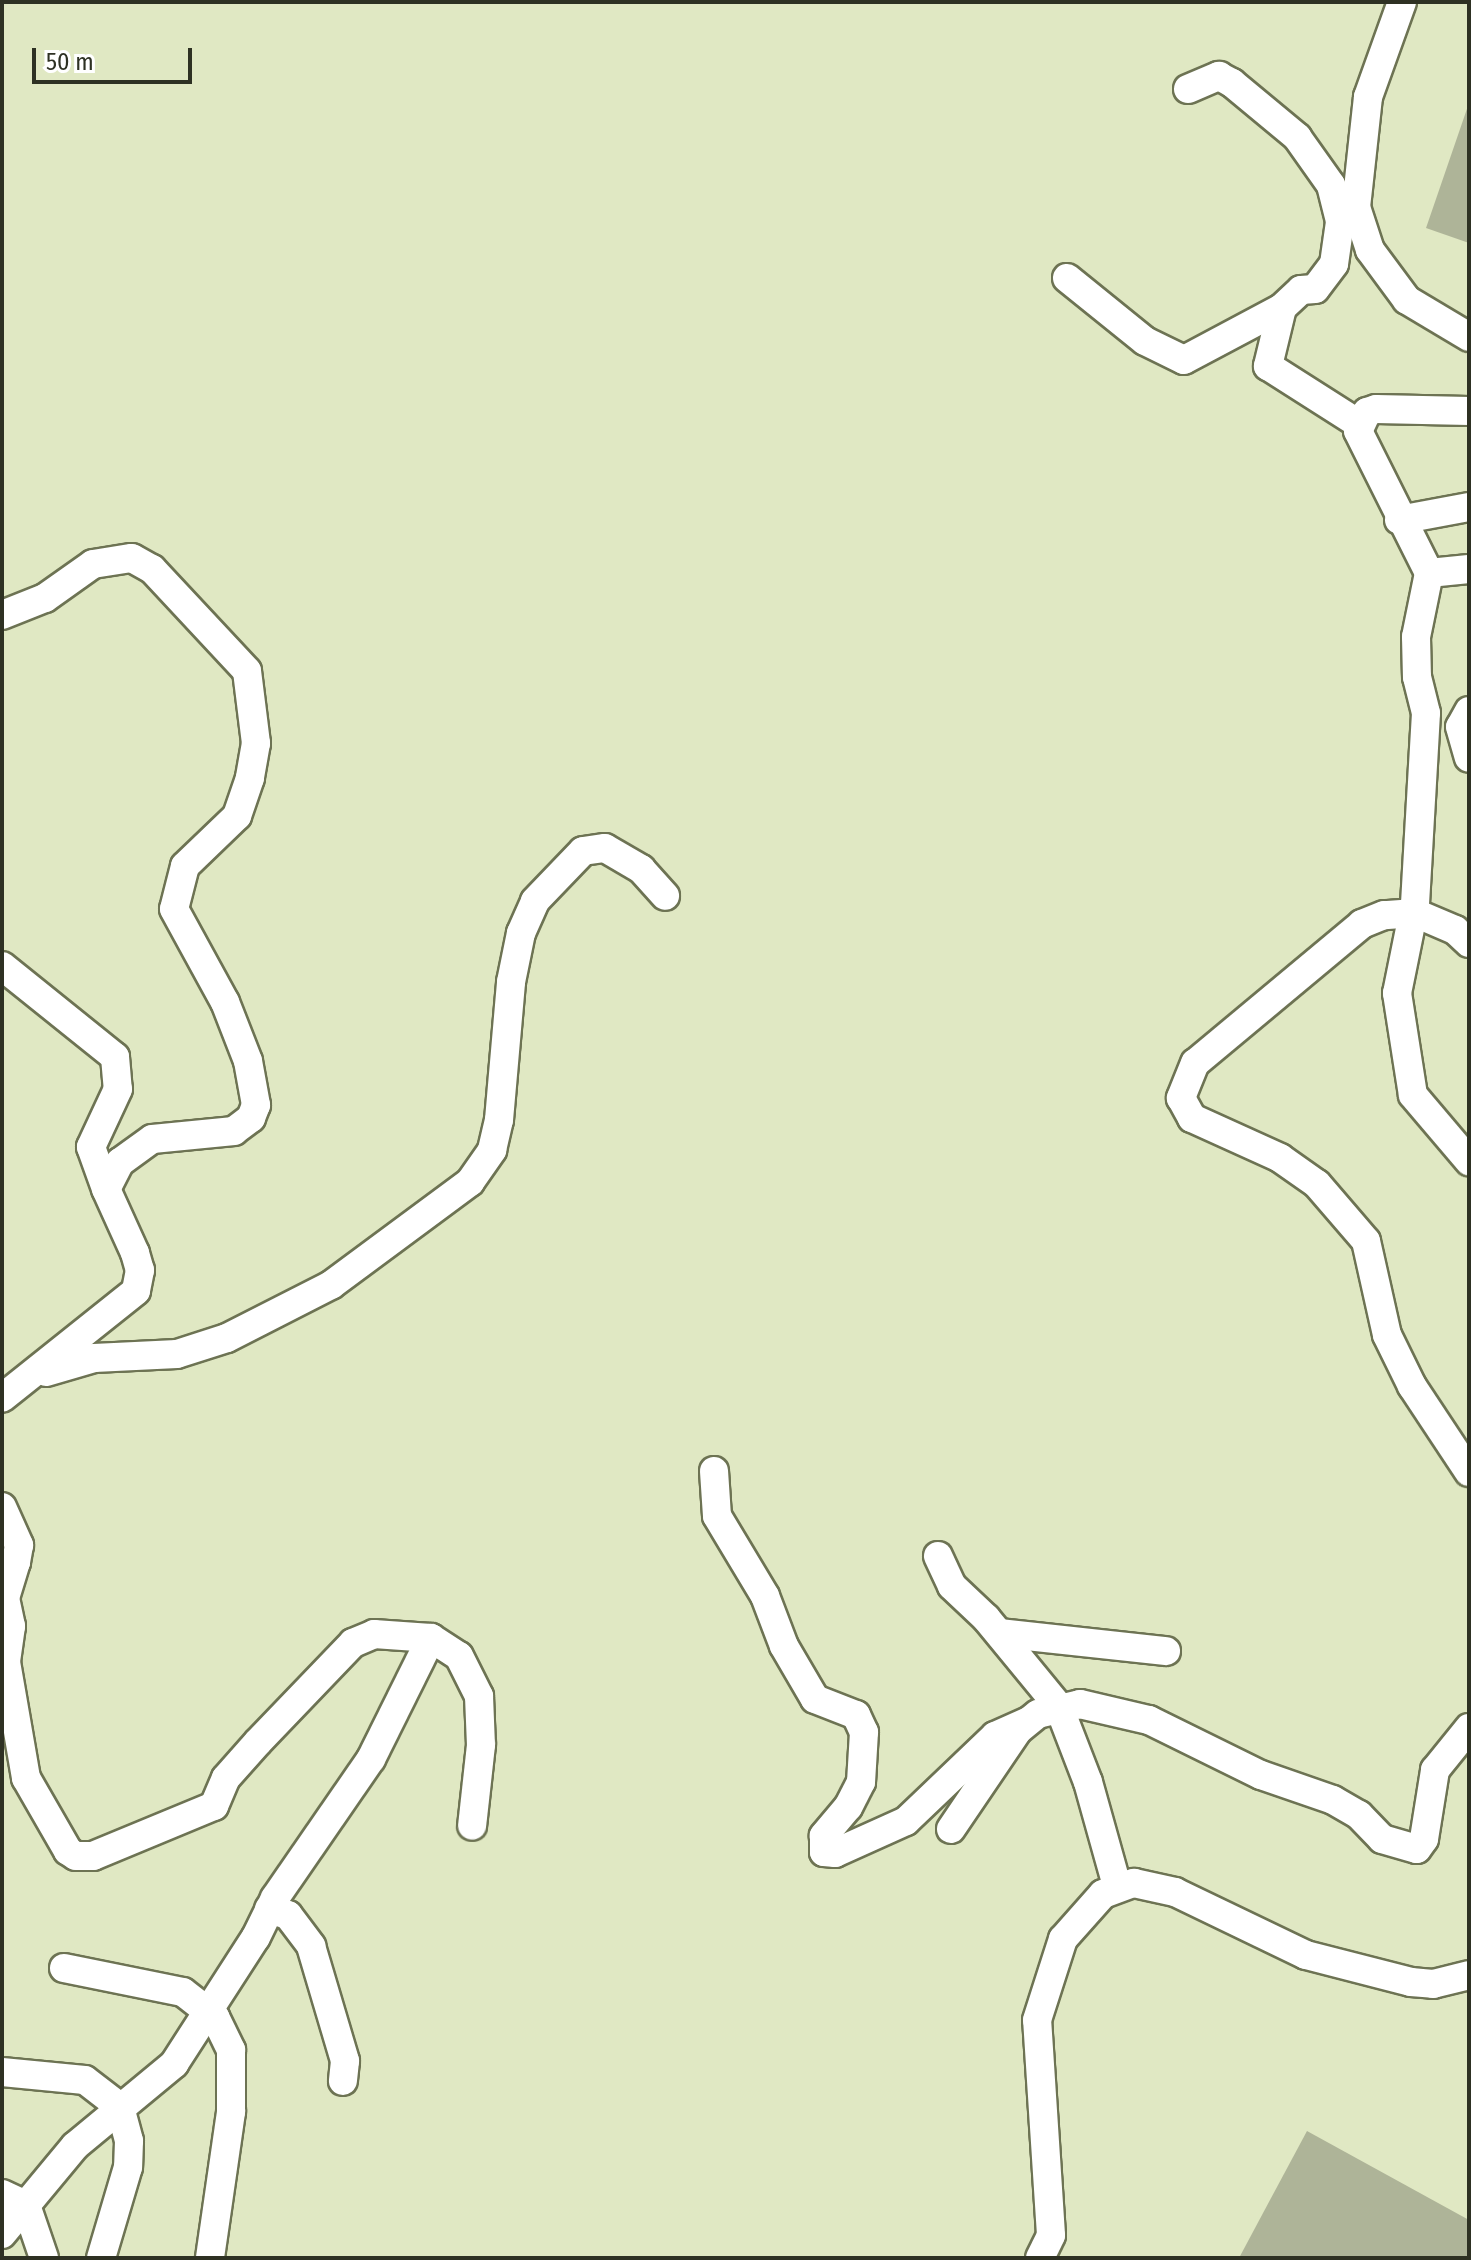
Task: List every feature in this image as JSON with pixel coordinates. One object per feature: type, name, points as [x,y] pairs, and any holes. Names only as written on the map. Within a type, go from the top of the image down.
[{"type":"street","points":[[1402,2],[1368,97],[1356,180],[1361,230],[1407,300],[1469,337]]},
{"type":"street","points":[[1067,278],[1145,341],[1184,360],[1282,308],[1301,290],[1315,289],[1334,264],[1340,222],[1331,185],[1297,137],[1232,83],[1219,76],[1188,89]]},
{"type":"street","points":[[1282,308],[1269,359],[1272,371],[1359,424]]},
{"type":"street","points":[[1469,411],[1376,409],[1359,424],[1358,438],[1429,573],[1416,637],[1417,677],[1426,713],[1415,913],[1397,981],[1413,1095],[1469,1161]]},
{"type":"street","points":[[1399,520],[1469,507]]},
{"type":"street","points":[[2,615],[45,598],[93,564],[132,558],[152,569],[240,660],[252,684],[256,743],[237,816],[185,866],[174,909],[225,1002],[248,1061],[256,1105],[251,1118],[234,1131],[152,1139],[135,1148],[112,1173],[106,1189]]},
{"type":"street","points":[[1429,573],[1469,569]]},
{"type":"street","points":[[1469,711],[1460,727],[1469,758]]},
{"type":"street","points":[[30,1376],[94,1358],[177,1354],[227,1338],[331,1285],[470,1182],[492,1150],[499,1120],[511,982],[521,933],[535,901],[583,851],[605,848],[641,869],[665,896]]},
{"type":"street","points":[[1469,943],[1455,930],[1415,913],[1384,915],[1362,924],[1314,960],[1195,1063],[1181,1098],[1192,1118],[1280,1158],[1317,1184],[1366,1241],[1387,1335],[1412,1386],[1469,1472]]},
{"type":"street","points":[[2,966],[115,1057],[118,1089],[91,1147],[140,1270],[136,1291],[2,1398]]},
{"type":"street","points":[[714,1471],[717,1516],[765,1596],[784,1646],[815,1699],[856,1715],[864,1732],[861,1782],[848,1807],[824,1836],[824,1852],[835,1853],[906,1821],[995,1736],[1059,1707],[1099,1705],[1149,1720],[1261,1775],[1333,1800],[1359,1815],[1382,1839],[1412,1849],[1424,1839],[1435,1770],[1469,1728]]},
{"type":"street","points":[[2,1507],[19,1545],[9,1569],[5,1598],[11,1626],[6,1662],[26,1778],[68,1851],[76,1856],[93,1856],[214,1806],[226,1778],[353,1643],[374,1634],[431,1638],[459,1656],[479,1696],[481,1745],[472,1826]]},
{"type":"street","points":[[938,1556],[952,1586],[999,1633],[1059,1707],[1088,1782],[1117,1886]]},
{"type":"street","points":[[999,1633],[1166,1651]]},
{"type":"street","points":[[2,2234],[14,2200],[174,2064],[269,1909],[371,1759],[431,1638]]},
{"type":"street","points":[[951,1829],[1004,1746],[1027,1722]]},
{"type":"street","points":[[1040,2258],[1051,2235],[1038,2057],[1042,1992],[1063,1939],[1084,1911],[1117,1886],[1134,1883],[1175,1892],[1306,1955],[1411,1982],[1433,1984],[1469,1975]]},
{"type":"street","points":[[269,1909],[288,1915],[311,1946],[345,2061],[343,2081]]},
{"type":"street","points":[[64,1968],[163,1986],[210,2008],[231,2050],[230,2145],[210,2258]]},
{"type":"street","points":[[2,2072],[85,2080],[120,2107],[129,2141],[128,2167],[101,2258]]},
{"type":"street","points":[[14,2200],[44,2258]]},
{"type":"green space","points":[[1469,103],[1469,243],[1426,228]]},
{"type":"green space","points":[[1307,2131],[1469,2220],[1469,2258],[1239,2258]]}]
